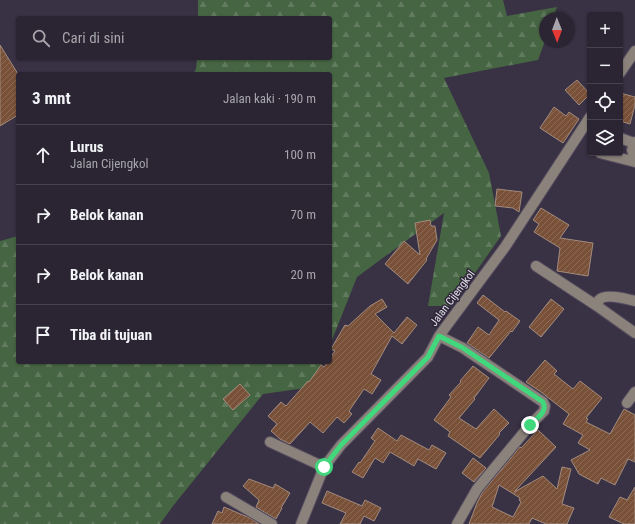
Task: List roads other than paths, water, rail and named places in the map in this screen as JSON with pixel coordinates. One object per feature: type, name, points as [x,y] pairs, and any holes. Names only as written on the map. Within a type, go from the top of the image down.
[{"type":"street","points":[[623,69],[635,51]]},
{"type":"street","name":"Jalan Cijengkol","points":[[301,524],[324,467],[341,445],[428,357],[439,336],[505,247],[587,125]]},
{"type":"street","points":[[613,156],[635,161],[632,150],[635,143],[623,139]]},
{"type":"street","points":[[536,266],[597,306],[635,334]]},
{"type":"street","points":[[597,306],[599,301],[603,298],[619,297],[635,301]]},
{"type":"street","points":[[439,336],[463,348],[543,402],[545,406],[544,411],[530,425],[477,489],[457,524]]},
{"type":"street","points":[[626,403],[635,392]]},
{"type":"street","points":[[270,442],[324,467]]},
{"type":"street","points":[[226,497],[272,524]]}]
